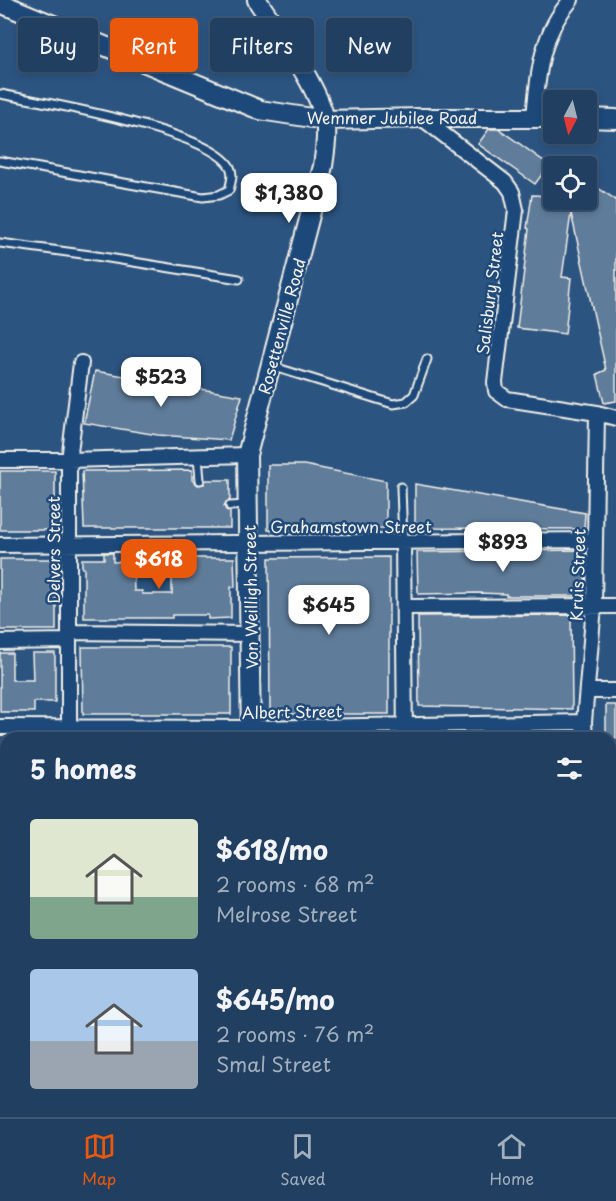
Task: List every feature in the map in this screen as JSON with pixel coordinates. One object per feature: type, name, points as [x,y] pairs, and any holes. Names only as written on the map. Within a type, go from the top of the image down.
[{"type":"main road","name":"Rosettenville Road","points":[[247,455],[323,166],[326,143],[325,120],[318,99],[257,0]]},
{"type":"main road","name":"Wemmer Jubilee Road","points":[[0,3],[244,105],[281,114],[325,120],[543,117]]},
{"type":"main road","points":[[597,118],[616,119]]},
{"type":"main road","name":"Von Weilligh Street","points":[[247,455],[250,732]]},
{"type":"street","points":[[534,117],[538,70],[545,44],[559,13],[571,0]]},
{"type":"street","name":"Salisbury Street","points":[[422,118],[505,182],[514,200],[516,210],[495,382],[496,391],[507,399],[616,418]]},
{"type":"street","name":"Delvers Street","points":[[68,732],[69,460],[81,363]]},
{"type":"street","name":"Kruis Street","points":[[585,732],[594,606],[597,413]]},
{"type":"street","points":[[0,460],[247,455]]},
{"type":"street","name":"Grahamstown Street","points":[[0,545],[595,540]]},
{"type":"street","points":[[403,542],[405,732]]},
{"type":"street","points":[[404,607],[616,606]]},
{"type":"street","points":[[0,642],[69,636],[250,634]]},
{"type":"street","points":[[587,692],[616,691]]},
{"type":"street","name":"Albert Street","points":[[405,732],[584,722]]},
{"type":"street","name":"Albert Street","points":[[0,728],[54,732]]},
{"type":"lane","points":[[0,94],[118,118],[179,136],[222,158],[231,169],[232,180],[229,190],[219,195],[203,197],[0,161]]},
{"type":"lane","points":[[0,243],[239,279]]},
{"type":"lane","points":[[271,366],[393,404],[406,402],[414,395],[427,360]]},
{"type":"lane","points":[[198,457],[200,480]]},
{"type":"lane","points":[[401,487],[403,542]]},
{"type":"lane","points":[[230,506],[249,505]]},
{"type":"building","points":[[489,129],[499,129],[543,161],[543,173],[535,184],[478,144]]},
{"type":"building","points":[[597,187],[616,200],[616,401],[604,403],[597,374],[606,370],[571,213],[562,277],[571,278],[565,334],[517,328],[532,195],[543,196],[543,210],[597,210]]},
{"type":"building","points":[[95,371],[242,396],[229,440],[158,435],[84,423]]},
{"type":"building","points":[[268,465],[304,465],[386,481],[386,528],[268,530]]},
{"type":"building","points":[[192,470],[192,480],[198,485],[204,484],[206,480],[230,480],[230,500],[224,506],[230,512],[230,528],[84,528],[82,471]]},
{"type":"building","points":[[0,471],[55,471],[55,530],[0,530]]},
{"type":"building","points":[[415,484],[585,513],[584,529],[415,528]]},
{"type":"building","points":[[585,550],[585,596],[418,594],[417,552]]},
{"type":"building","points":[[104,553],[113,553],[113,562],[133,561],[134,591],[142,591],[142,594],[172,594],[172,558],[234,558],[235,587],[231,587],[231,618],[208,619],[208,615],[172,615],[172,618],[84,618],[82,559],[104,559]]},
{"type":"building","points":[[389,557],[389,714],[270,714],[269,558]]},
{"type":"building","points":[[0,559],[56,559],[56,630],[0,630]]},
{"type":"building","points":[[571,615],[572,709],[419,706],[418,616]]},
{"type":"building","points":[[82,647],[231,647],[231,714],[83,714]]},
{"type":"building","points":[[0,653],[12,653],[12,680],[33,680],[32,653],[55,653],[55,702],[34,702],[34,712],[0,712]]},
{"type":"building","points":[[606,705],[616,705],[616,732],[606,732]]}]
